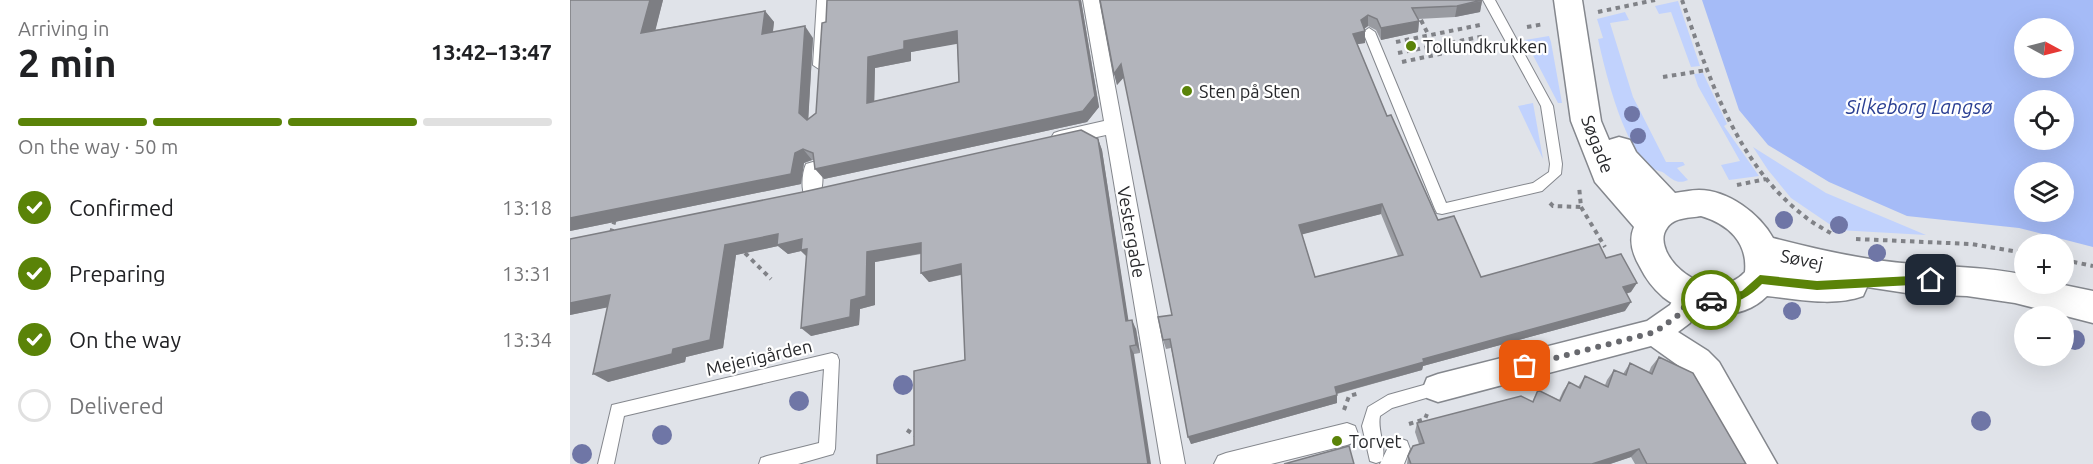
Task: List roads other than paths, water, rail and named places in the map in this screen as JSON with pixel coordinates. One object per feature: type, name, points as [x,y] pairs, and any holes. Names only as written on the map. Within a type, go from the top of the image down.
[{"type":"street","name":"Vestergade","points":[[1091,0],[1173,464]]},
{"type":"street","name":"Søgade","points":[[1569,9],[1586,121],[1606,173],[1659,215]]},
{"type":"street","points":[[1047,141],[1113,126]]},
{"type":"street","points":[[812,192],[813,169]]},
{"type":"street","points":[[792,196],[835,187]]},
{"type":"street","points":[[1701,203],[1728,212],[1746,226],[1756,237],[1761,265],[1746,294],[1735,298],[1713,300],[1691,295],[1662,276],[1652,263],[1646,236],[1659,215],[1677,204],[1701,203]]},
{"type":"street","name":"Søvej","points":[[1761,265],[1817,286],[1873,285],[1913,279],[1967,281],[2015,288],[2093,307]]},
{"type":"street","points":[[1438,388],[1655,332],[1680,314],[1691,295]]},
{"type":"street","points":[[1655,332],[1697,361],[1708,372],[1761,464]]},
{"type":"street","points":[[1226,464],[1347,434]]},
{"type":"lane","points":[[818,79],[823,0]]},
{"type":"lane","points":[[1369,32],[1442,209],[1537,187],[1555,174],[1556,164],[1547,106],[1489,0]]},
{"type":"lane","name":"Mejerigården","points":[[606,464],[617,410],[832,360],[828,449],[767,464]]},
{"type":"lane","points":[[1389,456],[1370,426],[1373,412],[1388,402],[1438,388]]},
{"type":"water","name":"Silkeborg Langsø","points":[[1702,0],[2093,0],[2093,247],[2074,242],[2074,234],[2042,234],[2019,228],[1907,216],[1829,182],[1768,145],[1739,110]]},
{"type":"place","name":"Tollundkrukken","points":[[1411,46]]},
{"type":"place","name":"Sten på Sten","points":[[1187,91]]},
{"type":"place","name":"Torvet","points":[[1337,441]]}]
